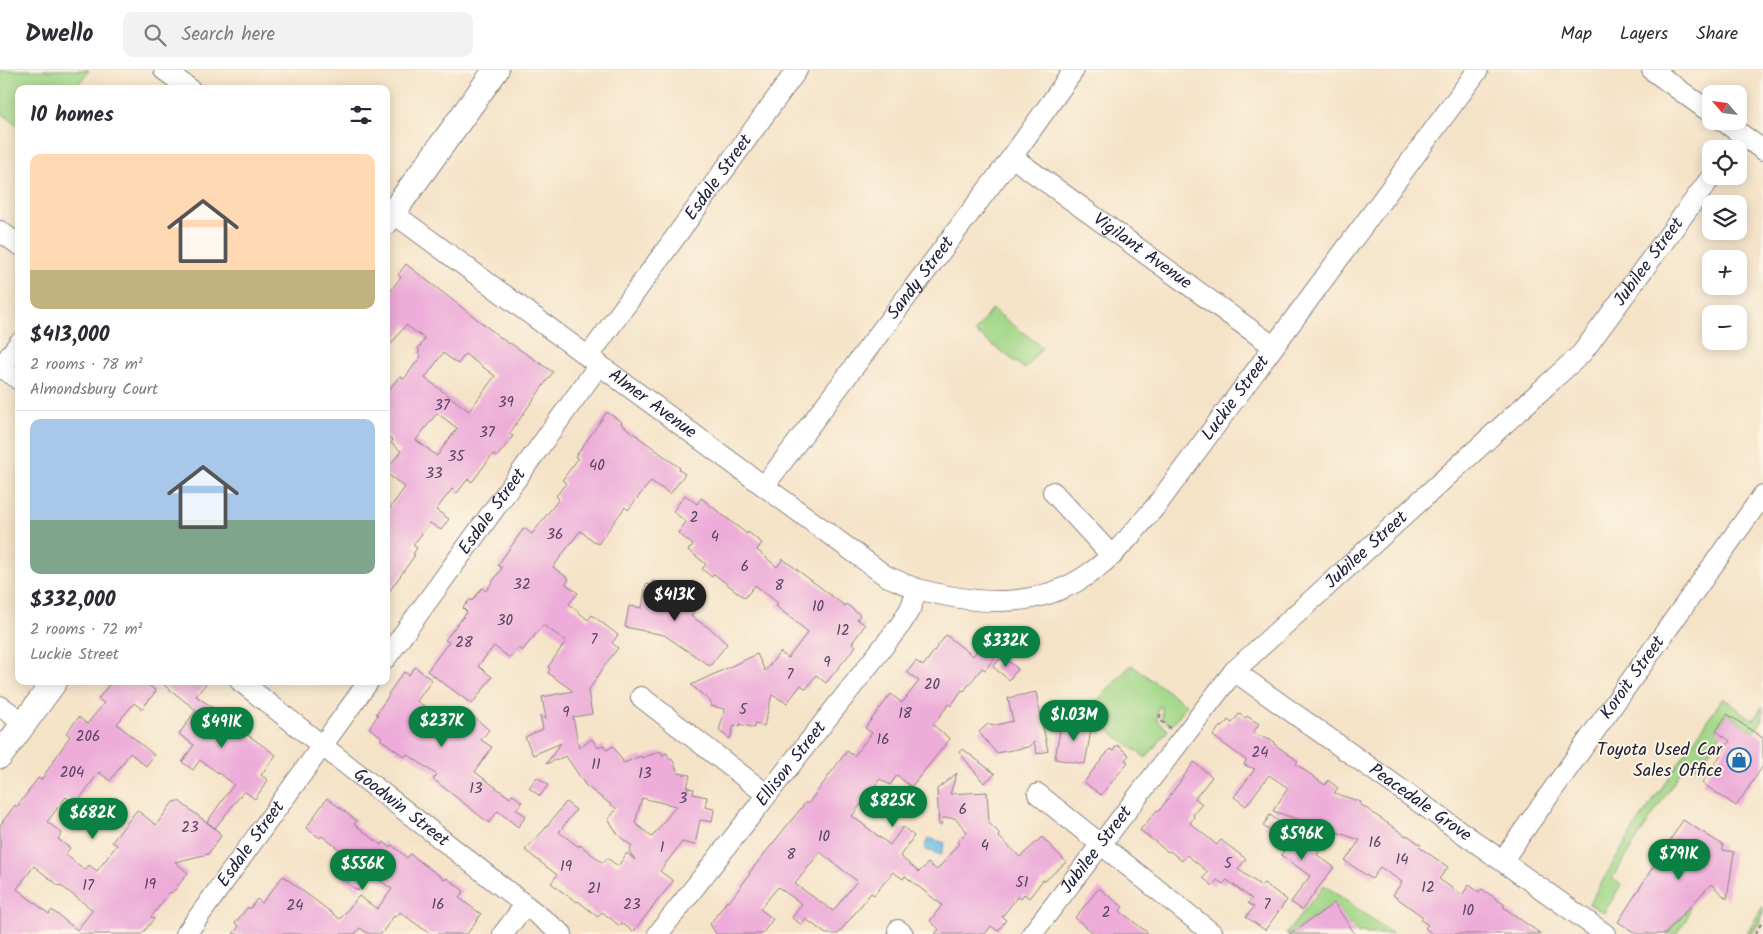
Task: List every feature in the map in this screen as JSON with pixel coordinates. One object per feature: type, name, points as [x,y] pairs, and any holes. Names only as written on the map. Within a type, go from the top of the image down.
[{"type":"main road","points":[[390,218],[496,70]]},
{"type":"main road","points":[[0,756],[51,685]]},
{"type":"street","points":[[164,70],[185,85]]},
{"type":"street","name":"Esdale Street","points":[[390,652],[797,70]]},
{"type":"street","name":"Sandy Street","points":[[765,485],[1012,157],[1074,70]]},
{"type":"street","name":"Luckie Street","points":[[916,589],[993,602],[1018,601],[1059,591],[1089,574],[1112,556],[1156,506],[1478,70]]},
{"type":"street","points":[[1652,70],[1702,106]]},
{"type":"street","points":[[1747,145],[1763,150]]},
{"type":"street","name":"Vigilant Avenue","points":[[1012,157],[1274,346]]},
{"type":"street","name":"Jubilee Street","points":[[1032,934],[1234,671],[1582,353],[1705,185]]},
{"type":"street","name":"Almer Avenue","points":[[390,218],[765,485],[886,576],[916,589]]},
{"type":"street","points":[[0,231],[15,242]]},
{"type":"street","points":[[15,349],[1,368],[15,377]]},
{"type":"street","points":[[1053,492],[1112,556]]},
{"type":"street","name":"Koroit Street","points":[[1502,861],[1763,495]]},
{"type":"street","name":"Ellison Street","points":[[658,934],[766,794],[902,624],[911,607],[916,589]]},
{"type":"street","name":"Peacedale Grove","points":[[1234,671],[1605,934]]},
{"type":"street","name":"Goodwin Street","points":[[245,685],[562,934]]},
{"type":"street","name":"Esdale Street","points":[[186,934],[366,685]]},
{"type":"street","points":[[641,697],[766,794]]},
{"type":"street","points":[[0,706],[24,723]]},
{"type":"street","points":[[1038,794],[1214,934]]},
{"type":"street","points":[[503,934],[524,905]]},
{"type":"path","points":[[1160,714],[1160,720],[1171,729]]},
{"type":"path","points":[[1755,934],[1763,920]]},
{"type":"green space","points":[[0,70],[89,70],[78,85],[15,85],[15,123],[0,112]]},
{"type":"green space","points":[[992,309],[1042,347],[1025,369],[975,332]]},
{"type":"green space","points":[[1131,665],[1187,705],[1171,726],[1162,718],[1162,707],[1158,707],[1157,720],[1168,730],[1146,758],[1085,713]]},
{"type":"green space","points":[[1723,698],[1753,720],[1763,706],[1763,719],[1754,732],[1727,714],[1716,731],[1721,734],[1698,768],[1687,762],[1612,878],[1621,885],[1604,913],[1589,904],[1633,830]]},
{"type":"green space","points":[[1324,885],[1393,934],[1366,934],[1364,932],[1358,934],[1351,924],[1337,932],[1334,904],[1298,928],[1301,934],[1286,934]]},
{"type":"green space","points":[[1690,906],[1687,918],[1676,934],[1666,934]]},
{"type":"green space","points":[[1763,906],[1763,915],[1752,934],[1747,934]]},
{"type":"water","points":[[928,838],[945,843],[941,855],[924,849]]},
{"type":"building","points":[[406,264],[509,344],[553,372],[509,434],[513,436],[497,457],[493,454],[472,482],[468,479],[457,493],[452,489],[436,510],[449,519],[441,530],[430,523],[413,545],[417,548],[413,554],[415,555],[390,590],[390,508],[405,487],[390,476],[390,465],[401,451],[391,443],[393,440],[390,438],[390,388],[400,376],[404,379],[421,356],[418,353],[420,351],[418,349],[425,339],[406,325],[390,345],[390,292],[401,277],[398,275]],"holes":[[[443,353],[458,364],[465,354],[495,376],[469,411],[425,378]],[[437,413],[457,428],[437,456],[416,440]]]},
{"type":"building","points":[[607,412],[680,468],[679,470],[685,474],[670,494],[651,481],[628,510],[625,507],[598,544],[580,531],[553,567],[569,579],[566,584],[578,593],[569,604],[588,620],[592,615],[618,635],[612,643],[618,648],[588,691],[592,714],[573,717],[579,748],[592,739],[598,748],[603,745],[607,750],[613,746],[624,763],[661,751],[662,755],[667,753],[669,759],[672,758],[678,773],[690,775],[687,788],[694,789],[693,794],[707,797],[705,807],[714,809],[712,822],[700,820],[695,845],[682,842],[660,871],[673,881],[633,932],[622,923],[620,926],[602,912],[598,917],[578,901],[561,891],[551,883],[557,875],[525,850],[566,802],[576,810],[559,832],[603,863],[607,858],[618,866],[627,853],[635,860],[629,851],[632,846],[619,836],[608,819],[617,809],[586,786],[566,756],[546,764],[561,743],[533,755],[525,737],[543,729],[540,715],[546,719],[542,697],[573,691],[548,673],[550,669],[548,667],[566,641],[543,625],[522,651],[518,648],[510,658],[494,646],[478,666],[492,677],[472,704],[427,671],[449,642],[445,640],[467,612],[463,608],[470,599],[472,601],[482,588],[486,591],[502,568],[498,565],[524,528],[532,534],[559,499],[556,496],[566,483],[562,480],[578,459],[575,457]],"holes":[[[642,798],[676,806],[652,837],[635,823]]]},
{"type":"building","points":[[685,495],[697,504],[701,498],[747,534],[748,532],[762,543],[757,550],[777,567],[783,559],[845,606],[846,604],[860,615],[857,619],[865,625],[852,643],[856,646],[826,683],[816,675],[806,689],[801,685],[787,703],[772,695],[764,726],[755,723],[754,728],[740,724],[739,727],[734,725],[730,739],[719,731],[725,709],[711,706],[711,702],[691,685],[757,654],[765,671],[780,652],[788,658],[808,632],[776,606],[778,603],[755,585],[745,598],[714,574],[712,577],[702,569],[706,564],[688,550],[693,545],[678,533],[686,522],[673,511]]},
{"type":"building","points":[[652,581],[667,584],[698,606],[691,616],[712,630],[727,644],[710,666],[664,635],[625,627],[629,606],[642,608],[646,584],[651,585]]},
{"type":"building","points":[[946,635],[973,656],[981,645],[996,656],[985,670],[982,668],[964,691],[962,690],[951,706],[949,704],[933,725],[950,739],[911,787],[897,775],[890,785],[880,779],[852,816],[890,845],[903,827],[914,836],[900,856],[919,872],[928,863],[937,870],[959,843],[957,842],[967,832],[955,818],[943,818],[941,825],[939,825],[937,789],[957,773],[950,794],[987,792],[989,823],[1000,834],[998,836],[1020,857],[1042,837],[1066,862],[1045,881],[1043,880],[1029,898],[1024,894],[1021,899],[1017,897],[1002,917],[1006,920],[998,931],[991,926],[985,934],[935,934],[939,929],[930,921],[942,905],[905,876],[903,879],[893,872],[874,895],[871,893],[838,934],[826,934],[806,919],[802,925],[792,918],[802,904],[778,887],[760,909],[773,919],[762,934],[716,934],[710,924],[727,901],[729,902],[749,873],[806,802],[808,804],[847,751],[854,756],[872,733],[865,728],[891,694],[902,703],[919,681],[907,672],[916,661],[923,666]],"holes":[[[820,852],[857,881],[833,911],[795,884]]]},
{"type":"building","points":[[1002,656],[1018,669],[1009,680],[993,667]]},
{"type":"building","points":[[415,667],[432,680],[417,701],[461,732],[474,717],[489,730],[481,740],[492,747],[475,772],[510,798],[512,794],[522,802],[516,809],[526,816],[518,827],[498,811],[489,823],[433,779],[437,775],[407,754],[405,757],[380,739],[382,737],[369,728],[378,715],[376,714],[388,694],[404,672],[409,675]]},
{"type":"building","points":[[109,685],[149,685],[156,691],[142,709],[134,703],[117,724],[154,755],[146,766],[130,753],[110,781],[99,772],[76,804],[66,797],[47,822],[62,833],[58,839],[70,848],[65,854],[85,870],[89,865],[97,871],[117,845],[112,842],[137,810],[156,825],[173,802],[179,801],[219,832],[221,836],[208,854],[175,862],[188,873],[172,893],[170,892],[151,917],[154,919],[142,934],[0,934],[0,825],[15,805],[17,807],[38,778],[41,780],[70,736],[66,733],[79,717],[87,724],[104,703],[98,699]],"holes":[[[34,866],[93,910],[77,930],[52,910],[49,914],[17,889]]]},
{"type":"building","points":[[164,685],[205,685],[196,696],[215,709],[211,714],[237,733],[239,730],[245,733],[276,755],[261,775],[268,780],[255,799],[244,791],[215,828],[207,822],[234,784],[200,760],[193,770],[182,762],[194,745],[179,734],[196,710]]},
{"type":"building","points":[[1036,692],[1048,751],[1037,754],[1034,742],[1028,747],[996,753],[979,732],[989,723],[992,726],[1013,721],[1008,698]]},
{"type":"building","points":[[1239,714],[1245,718],[1247,716],[1259,724],[1253,733],[1275,742],[1274,744],[1298,761],[1296,764],[1325,785],[1328,780],[1338,788],[1334,793],[1361,802],[1360,804],[1421,845],[1419,847],[1448,867],[1439,879],[1462,895],[1469,885],[1479,892],[1482,889],[1505,905],[1503,907],[1541,934],[1433,934],[1425,928],[1428,925],[1421,920],[1423,917],[1393,895],[1402,882],[1380,867],[1372,879],[1345,861],[1360,840],[1273,811],[1288,788],[1269,775],[1246,806],[1234,797],[1255,769],[1244,765],[1246,760],[1213,736],[1220,726],[1222,728],[1228,720],[1232,723]]},
{"type":"building","name":"Toyota Used Car Sales Office","points":[[1727,714],[1763,738],[1763,766],[1736,806],[1702,783],[1730,741],[1716,731]]},
{"type":"building","points":[[1062,719],[1092,724],[1085,764],[1055,759]]},
{"type":"building","points":[[1117,745],[1129,755],[1125,760],[1128,762],[1101,795],[1084,782],[1110,749],[1113,751]]},
{"type":"building","points":[[963,749],[995,774],[984,783],[959,752]]},
{"type":"building","points":[[1194,762],[1212,777],[1195,798],[1202,804],[1193,815],[1194,817],[1190,823],[1217,845],[1221,840],[1246,859],[1238,869],[1261,886],[1264,883],[1287,900],[1265,930],[1246,917],[1254,907],[1248,903],[1252,899],[1227,880],[1223,884],[1217,880],[1213,886],[1203,878],[1208,872],[1187,855],[1182,861],[1140,830],[1157,810],[1159,811]]},
{"type":"building","points":[[537,777],[548,785],[540,796],[529,788]]},
{"type":"building","points":[[327,798],[357,821],[354,824],[381,845],[384,842],[390,847],[392,845],[407,858],[410,854],[445,880],[447,878],[464,891],[459,898],[481,914],[467,934],[430,934],[400,912],[396,917],[394,916],[381,934],[369,934],[360,928],[355,934],[233,934],[239,926],[235,923],[248,907],[250,909],[257,899],[262,903],[283,876],[340,919],[359,896],[377,909],[392,889],[370,874],[358,891],[342,879],[355,862],[322,836],[320,838],[306,828]]},
{"type":"building","points":[[1270,815],[1319,851],[1317,855],[1334,867],[1302,910],[1291,902],[1310,876],[1281,855],[1289,844],[1263,826]]},
{"type":"building","points":[[1683,820],[1723,845],[1723,850],[1734,852],[1727,899],[1711,884],[1666,934],[1637,934],[1618,922]]},
{"type":"building","points":[[1099,888],[1123,907],[1120,911],[1149,934],[1095,934],[1075,918]]},
{"type":"building","points":[[1334,903],[1355,934],[1289,934],[1319,914]]},
{"type":"place","name":"Toyota Used Car Sales Office","points":[[1739,760]]}]
